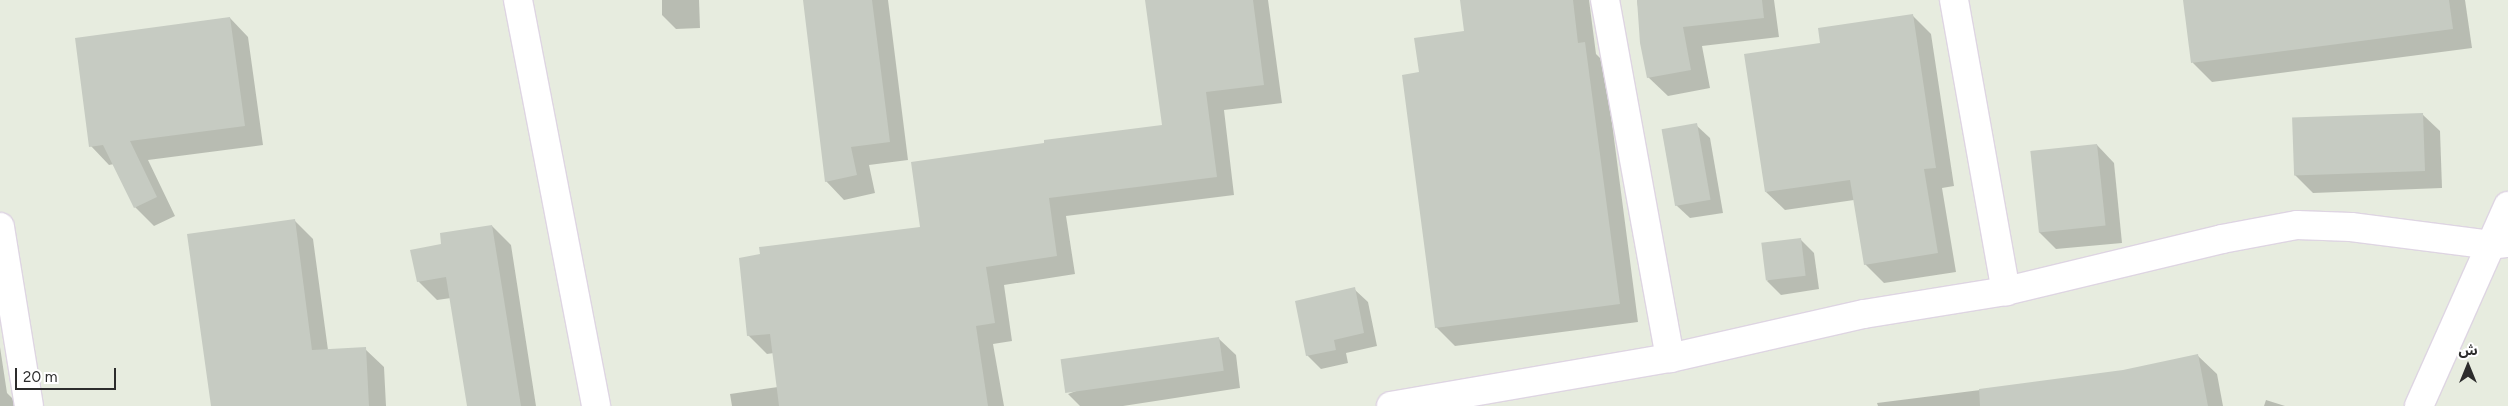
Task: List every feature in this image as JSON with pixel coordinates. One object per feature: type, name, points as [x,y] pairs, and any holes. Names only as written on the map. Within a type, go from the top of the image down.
[{"type":"street","points":[[518,0],[596,406]]},
{"type":"street","points":[[1605,0],[1670,358]]},
{"type":"street","points":[[1954,0],[2006,291]]},
{"type":"street","points":[[2419,406],[2500,244],[2508,206]]},
{"type":"street","points":[[1391,406],[1670,358],[1864,314],[2006,291],[2222,239],[2297,225],[2351,227],[2500,244]]},
{"type":"street","points":[[0,227],[29,406]]},
{"type":"building","points":[[803,0],[872,0],[890,142],[851,147],[857,175],[825,182]]},
{"type":"building","points":[[1145,0],[1253,0],[1264,85],[1206,92],[1217,177],[1049,198],[1057,256],[986,267],[995,323],[976,326],[988,406],[779,406],[770,334],[747,336],[739,258],[760,254],[759,247],[920,227],[911,162],[1044,143],[1044,140],[1162,125]]},
{"type":"building","points":[[1460,0],[1573,0],[1578,43],[1585,42],[1620,304],[1435,328],[1402,75],[1419,72],[1414,38],[1464,31]]},
{"type":"building","points":[[1637,0],[1762,0],[1764,18],[1683,27],[1691,70],[1647,78],[1640,43]]},
{"type":"building","points":[[2183,0],[2449,0],[2453,29],[2191,63]]},
{"type":"building","points":[[1913,14],[1936,168],[1924,169],[1938,253],[1864,265],[1850,180],[1765,192],[1744,54],[1820,43],[1818,28]]},
{"type":"building","points":[[230,17],[245,126],[130,141],[157,197],[134,208],[103,145],[89,147],[75,38]]},
{"type":"building","points":[[2423,113],[2425,171],[2294,176],[2292,118]]},
{"type":"building","points":[[1697,123],[1711,200],[1675,206],[1662,129]]},
{"type":"building","points":[[2097,144],[2106,226],[2039,233],[2030,151]]},
{"type":"building","points":[[295,219],[312,350],[366,347],[369,406],[211,406],[187,234]]},
{"type":"building","points":[[492,225],[521,406],[467,406],[446,277],[417,282],[410,250],[441,244],[440,233]]},
{"type":"building","points":[[1801,238],[1806,276],[1766,281],[1761,243]]},
{"type":"building","points":[[1355,287],[1364,333],[1334,340],[1336,350],[1306,356],[1295,301]]},
{"type":"building","points":[[1219,337],[1224,371],[1065,393],[1061,359]]},
{"type":"building","points":[[2198,354],[2208,406],[1980,406],[1979,389],[2123,370]]}]
